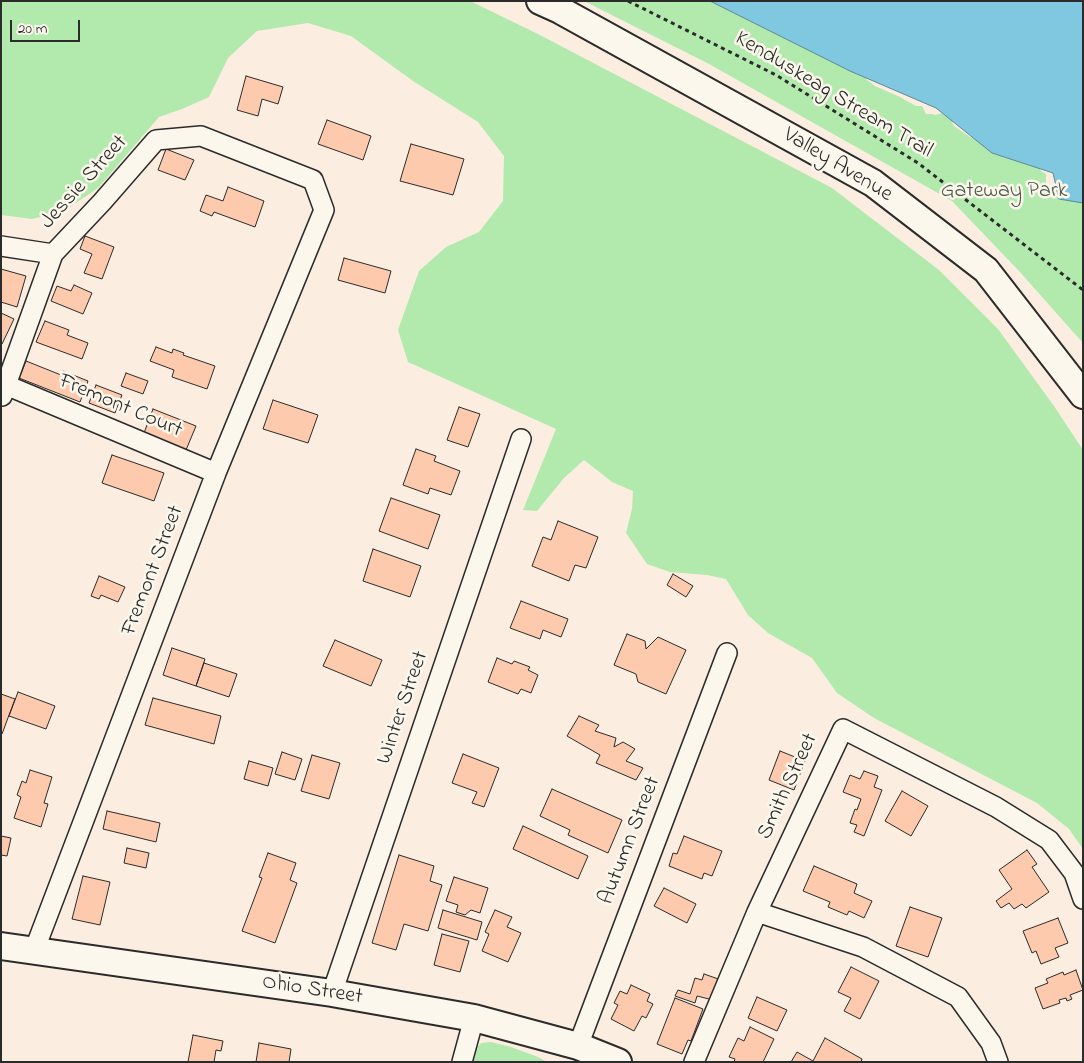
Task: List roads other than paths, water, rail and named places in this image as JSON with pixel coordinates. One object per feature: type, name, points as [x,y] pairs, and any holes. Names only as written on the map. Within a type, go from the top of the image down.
[{"type":"street","name":"Valley Avenue","points":[[540,1],[569,15],[873,183],[986,270],[1083,395]]},
{"type":"street","name":"Fremont Street","points":[[34,952],[216,473],[324,210],[313,180],[202,136]]},
{"type":"street","name":"Jessie Street","points":[[1,246],[53,254],[156,140],[202,136]]},
{"type":"street","points":[[4,391],[53,254]]},
{"type":"street","name":"Fremont Court","points":[[4,391],[216,473]]},
{"type":"street","name":"Winter Street","points":[[332,993],[521,438]]},
{"type":"street","name":"Autumn Street","points":[[578,1046],[727,653]]},
{"type":"street","name":"Smith Street","points":[[694,1062],[757,912],[843,729],[996,807],[1049,840],[1074,873],[1083,899]]},
{"type":"street","points":[[757,912],[863,947],[958,997],[991,1044],[998,1062]]},
{"type":"street","name":"Ohio Street","points":[[1,946],[332,993],[474,1018],[578,1046],[618,1062]]},
{"type":"street","points":[[462,1062],[474,1018]]},
{"type":"water","points":[[710,1],[1083,1],[1083,203],[1059,199],[1053,173],[992,153],[936,108],[850,71]]},
{"type":"park label","name":"Gateway Park","points":[[1004,192]]}]
